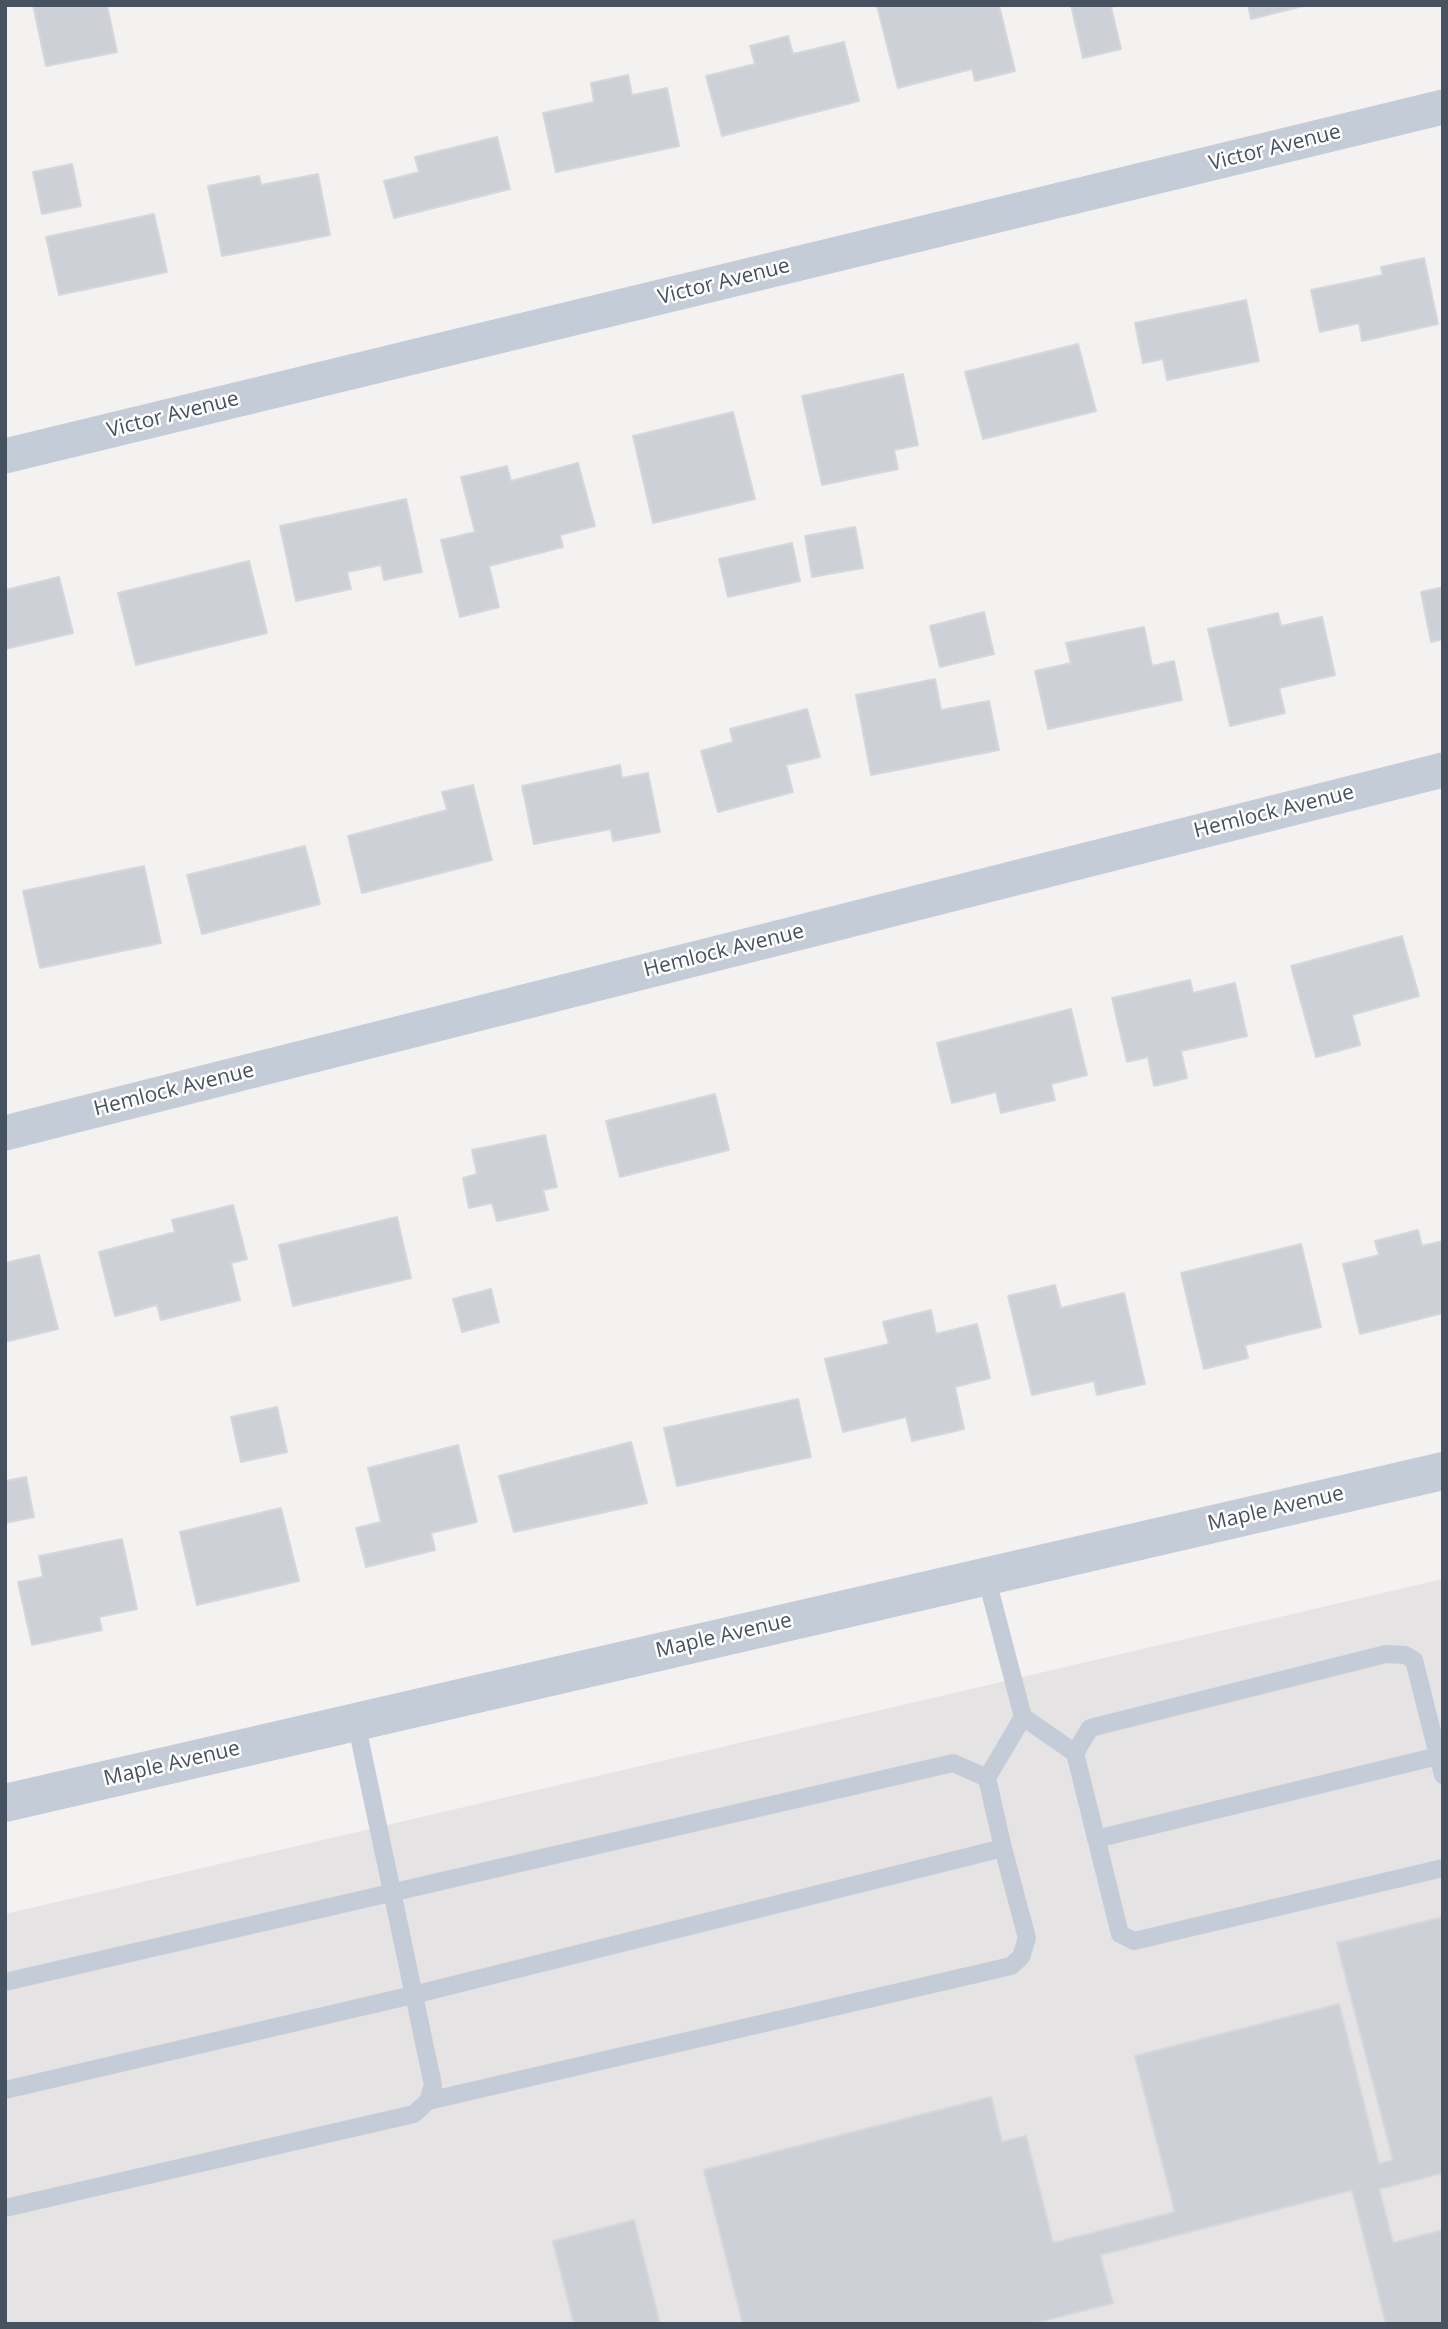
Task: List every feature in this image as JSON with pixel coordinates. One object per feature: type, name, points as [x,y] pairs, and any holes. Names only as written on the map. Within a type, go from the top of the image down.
[{"type":"street","name":"Victor Avenue","points":[[5,456],[1443,107]]},
{"type":"street","name":"Hemlock Avenue","points":[[5,1133],[1443,770]]},
{"type":"street","name":"Maple Avenue","points":[[5,1803],[1443,1471]]},
{"type":"lane","points":[[986,1576],[1023,1717],[1075,1753],[1120,1934],[1134,1941],[1443,1868]]},
{"type":"lane","points":[[1075,1753],[1090,1728],[1386,1654],[1405,1655],[1414,1660],[1443,1775]]},
{"type":"lane","points":[[428,2101],[1011,1966],[1021,1957],[1027,1938],[987,1778],[1023,1717]]},
{"type":"lane","points":[[5,2208],[414,2114],[428,2101],[433,2085],[390,1893],[356,1722]]},
{"type":"lane","points":[[1096,1839],[1438,1756]]},
{"type":"lane","points":[[5,1982],[953,1763],[987,1778]]},
{"type":"lane","points":[[5,2091],[413,1995],[1003,1848]]},
{"type":"shaded area","points":[[1443,1579],[1443,2324],[5,2324],[5,1914]]},
{"type":"building","points":[[33,5],[107,5],[117,52],[46,66]]},
{"type":"building","points":[[999,5],[1015,71],[975,81],[972,69],[898,88],[877,6]]},
{"type":"building","points":[[1071,5],[1117,5],[1111,7],[1121,49],[1083,58]]},
{"type":"building","points":[[1248,5],[1303,5],[1303,6],[1251,19]]},
{"type":"building","points":[[788,36],[793,54],[844,42],[859,101],[722,136],[706,76],[755,64],[750,46]]},
{"type":"building","points":[[628,75],[632,95],[667,88],[679,146],[556,172],[543,113],[594,102],[591,83]]},
{"type":"building","points":[[497,137],[510,189],[394,218],[384,181],[419,172],[415,157]]},
{"type":"building","points":[[72,164],[81,206],[42,214],[33,172]]},
{"type":"building","points":[[318,174],[330,235],[222,256],[208,186],[259,176],[261,185]]},
{"type":"building","points":[[154,214],[167,272],[59,295],[46,237]]},
{"type":"building","points":[[1424,258],[1438,324],[1362,341],[1359,323],[1320,332],[1311,290],[1383,275],[1381,267]]},
{"type":"building","points":[[1246,300],[1259,361],[1167,380],[1163,359],[1143,363],[1135,323]]},
{"type":"building","points":[[1078,344],[1096,411],[983,439],[965,372]]},
{"type":"building","points":[[903,374],[918,445],[894,450],[898,469],[822,485],[802,396]]},
{"type":"building","points":[[733,412],[755,499],[653,523],[633,436]]},
{"type":"building","points":[[578,463],[595,526],[560,535],[563,547],[489,566],[499,607],[460,617],[441,540],[475,532],[461,477],[507,466],[511,481]]},
{"type":"building","points":[[406,499],[422,572],[384,580],[381,565],[347,572],[351,589],[296,601],[280,526]]},
{"type":"building","points":[[855,527],[863,568],[812,577],[805,536]]},
{"type":"building","points":[[792,543],[800,581],[728,597],[719,559]]},
{"type":"building","points":[[249,561],[267,633],[136,665],[118,593]]},
{"type":"building","points":[[59,577],[73,633],[5,649],[5,590]]},
{"type":"building","points":[[1443,587],[1443,639],[1431,642],[1421,592]]},
{"type":"building","points":[[984,612],[994,654],[940,667],[930,626]]},
{"type":"building","points":[[1278,613],[1281,626],[1322,617],[1335,675],[1279,688],[1285,713],[1230,726],[1208,629]]},
{"type":"building","points":[[1144,627],[1152,666],[1174,661],[1182,700],[1048,729],[1035,671],[1071,663],[1066,643]]},
{"type":"building","points":[[935,679],[941,710],[989,701],[999,750],[871,775],[856,695]]},
{"type":"building","points":[[807,709],[820,757],[786,765],[793,792],[718,812],[701,751],[733,742],[730,729]]},
{"type":"building","points":[[620,765],[622,778],[648,773],[660,832],[613,841],[611,829],[534,844],[522,786]]},
{"type":"building","points":[[473,785],[492,860],[362,893],[348,836],[447,810],[442,792]]},
{"type":"building","points":[[305,846],[320,904],[202,934],[187,875]]},
{"type":"building","points":[[144,866],[161,943],[40,968],[23,891]]},
{"type":"building","points":[[1402,936],[1419,996],[1352,1015],[1360,1045],[1316,1057],[1291,966]]},
{"type":"building","points":[[1190,980],[1193,993],[1235,983],[1247,1036],[1181,1051],[1187,1078],[1154,1086],[1148,1057],[1127,1062],[1112,998]]},
{"type":"building","points":[[1071,1009],[1087,1075],[1051,1084],[1055,1100],[1001,1113],[996,1092],[952,1103],[937,1043]]},
{"type":"building","points":[[715,1094],[729,1150],[620,1177],[606,1121]]},
{"type":"building","points":[[545,1135],[557,1187],[543,1190],[548,1210],[497,1221],[492,1203],[469,1208],[463,1178],[477,1174],[472,1150]]},
{"type":"building","points":[[233,1205],[247,1259],[231,1263],[240,1300],[161,1320],[157,1305],[115,1316],[99,1252],[175,1232],[172,1220]]},
{"type":"building","points":[[397,1217],[411,1278],[293,1306],[279,1245]]},
{"type":"building","points":[[1418,1230],[1422,1246],[1443,1241],[1443,1313],[1360,1334],[1343,1264],[1379,1255],[1375,1241]]},
{"type":"building","points":[[1301,1244],[1321,1327],[1245,1345],[1248,1358],[1204,1369],[1181,1273]]},
{"type":"building","points":[[39,1255],[58,1329],[5,1342],[5,1263]]},
{"type":"building","points":[[1055,1285],[1061,1308],[1124,1293],[1145,1384],[1097,1395],[1094,1381],[1032,1395],[1008,1296]]},
{"type":"building","points":[[491,1289],[499,1322],[462,1332],[453,1299]]},
{"type":"building","points":[[931,1310],[936,1334],[977,1324],[990,1378],[955,1387],[964,1429],[912,1441],[906,1417],[843,1432],[825,1359],[889,1344],[883,1322]]},
{"type":"building","points":[[798,1399],[811,1457],[677,1486],[664,1428]]},
{"type":"building","points":[[277,1407],[287,1452],[241,1462],[231,1417]]},
{"type":"building","points":[[631,1442],[647,1503],[514,1532],[499,1476]]},
{"type":"building","points":[[458,1445],[477,1522],[431,1533],[435,1550],[366,1567],[356,1528],[381,1522],[368,1468]]},
{"type":"building","points":[[26,1477],[34,1517],[5,1523],[5,1481]]},
{"type":"building","points":[[281,1508],[299,1581],[197,1605],[180,1532]]},
{"type":"building","points":[[122,1539],[137,1609],[99,1617],[102,1630],[32,1645],[18,1582],[43,1577],[39,1556]]},
{"type":"building","points":[[1443,1917],[1443,2173],[1379,2189],[1393,2243],[1443,2230],[1443,2324],[1386,2324],[1352,2190],[1100,2255],[1113,2303],[1031,2324],[743,2324],[704,2170],[991,2097],[1002,2142],[1026,2136],[1053,2243],[1175,2212],[1135,2056],[1339,2004],[1379,2164],[1393,2160],[1337,1943]]},
{"type":"building","points":[[634,2220],[660,2324],[574,2324],[553,2241]]}]
